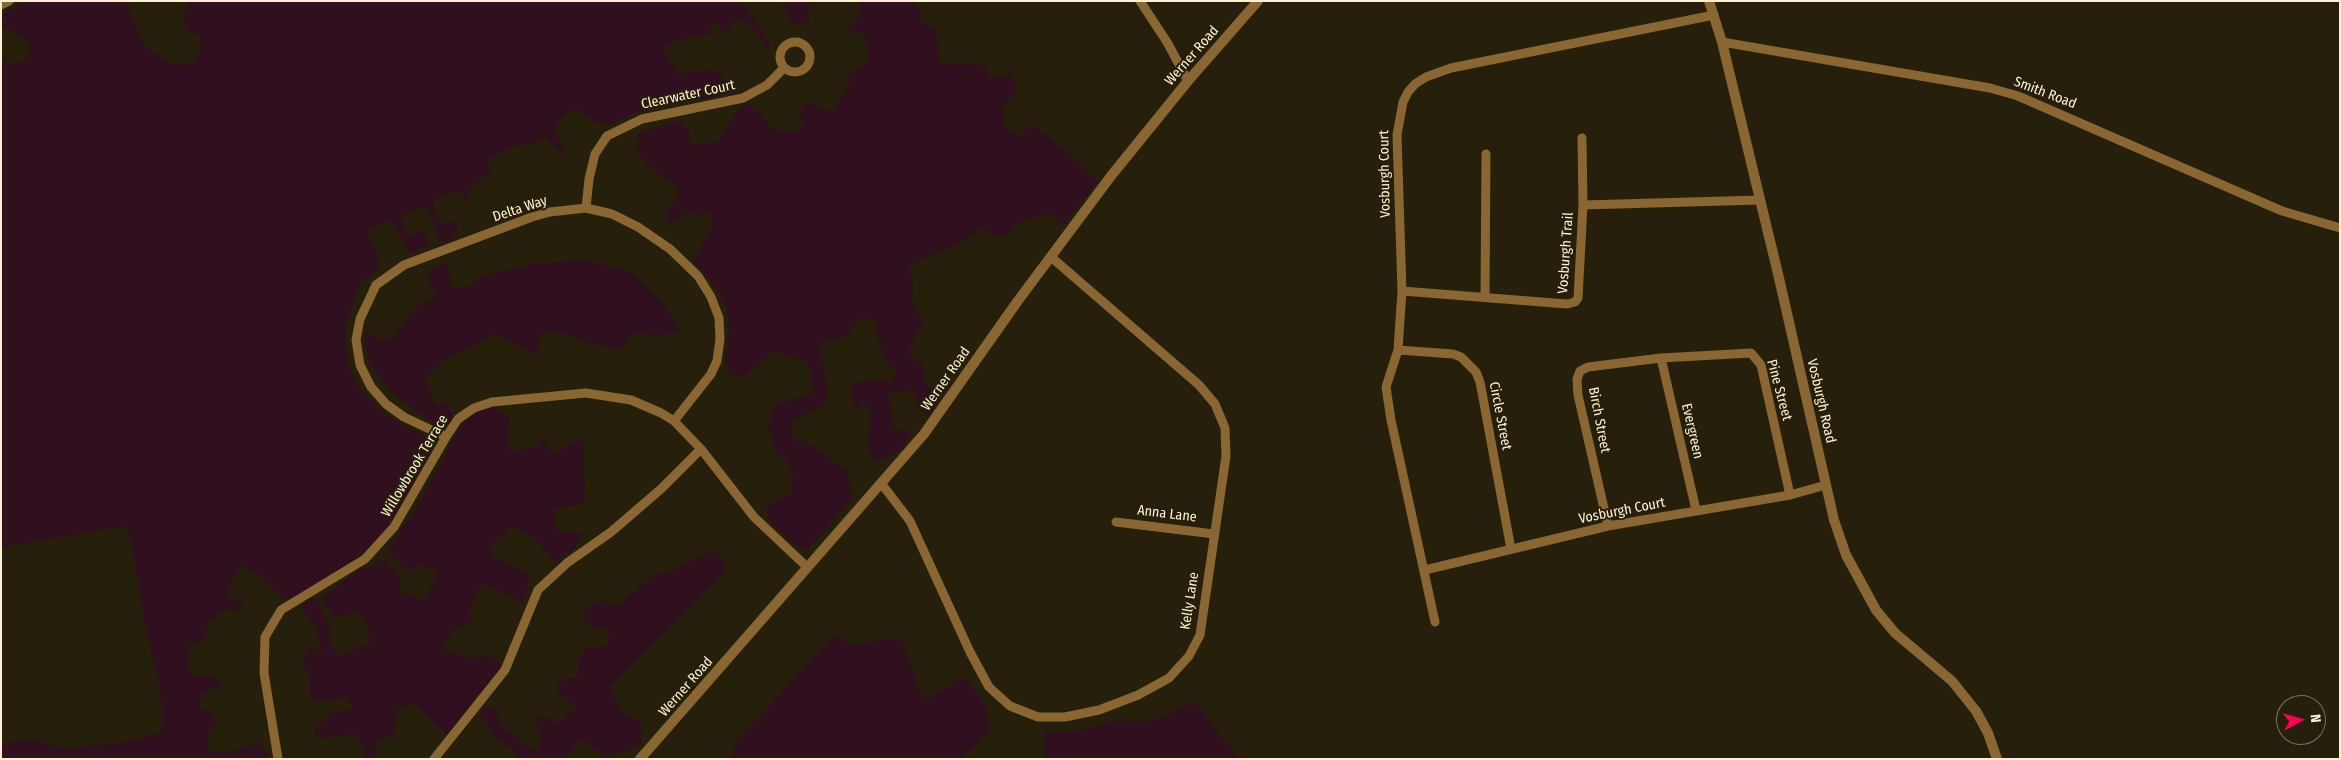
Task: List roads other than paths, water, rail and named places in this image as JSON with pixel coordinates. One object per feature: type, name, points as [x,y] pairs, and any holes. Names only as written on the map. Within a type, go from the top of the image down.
[{"type":"street","points":[[1,5],[10,1]]},
{"type":"street","points":[[1140,1],[1162,34],[1188,81]]},
{"type":"street","name":"Werner Road","points":[[640,759],[924,434],[1111,176],[1188,81],[1258,1]]},
{"type":"street","name":"Vosburgh Road","points":[[1709,1],[1722,42],[1826,485],[1846,555],[1876,610],[1895,633],[1952,681],[1970,704],[1988,733],[1997,759]]},
{"type":"street","name":"Vosburgh Court","points":[[1435,622],[1388,405],[1386,387],[1398,350],[1402,290],[1396,135],[1403,102],[1415,84],[1426,76],[1451,68],[1714,15]]},
{"type":"street","name":"Smith Road","points":[[1722,42],[1951,82],[2018,96],[2282,211],[2340,228]]},
{"type":"street","name":"Clearwater Court","points":[[586,208],[589,178],[595,154],[607,136],[642,118],[743,98],[767,85],[784,68]]},
{"type":"street","name":"Vosburgh Trail","points":[[1402,290],[1567,304],[1575,302],[1578,298],[1583,205],[1582,138]]},
{"type":"street","points":[[1485,297],[1486,154]]},
{"type":"street","name":"Vosburgh Trail","points":[[1583,205],[1760,200]]},
{"type":"street","name":"Delta Way","points":[[446,437],[404,417],[386,404],[371,387],[360,365],[356,340],[360,319],[376,285],[404,265],[532,217],[550,212],[586,208],[612,214],[638,227],[670,249],[698,276],[711,297],[719,318],[720,339],[717,361],[711,374],[674,421]]},
{"type":"street","name":"Kelly Lane","points":[[881,483],[910,521],[970,652],[989,687],[1010,706],[1038,716],[1065,717],[1099,710],[1138,695],[1169,678],[1189,656],[1200,635],[1226,456],[1225,428],[1215,404],[1199,385],[1051,257]]},
{"type":"street","name":"Circle Street","points":[[1398,350],[1453,354],[1461,357],[1476,372],[1480,382],[1511,549]]},
{"type":"street","name":"Pine Street","points":[[1661,358],[1740,352],[1751,353],[1757,358],[1761,365],[1790,495]]},
{"type":"street","name":"Evergreen","points":[[1661,358],[1696,510]]},
{"type":"street","name":"Birch Street","points":[[1608,526],[1579,403],[1577,379],[1580,371],[1588,367],[1661,358]]},
{"type":"street","name":"Willowbrook Terrace","points":[[278,759],[264,673],[265,637],[281,610],[365,559],[394,527],[458,419],[474,408],[492,402],[586,393],[612,395],[631,400],[661,412],[674,421],[702,448],[754,517],[807,567]]},
{"type":"street","points":[[434,759],[505,670],[538,590],[568,563],[611,532],[661,489],[702,448]]},
{"type":"street","name":"Vosburgh Court","points":[[1425,570],[1608,526],[1790,495],[1826,485]]},
{"type":"street","name":"Anna Lane","points":[[1116,522],[1214,534]]}]
